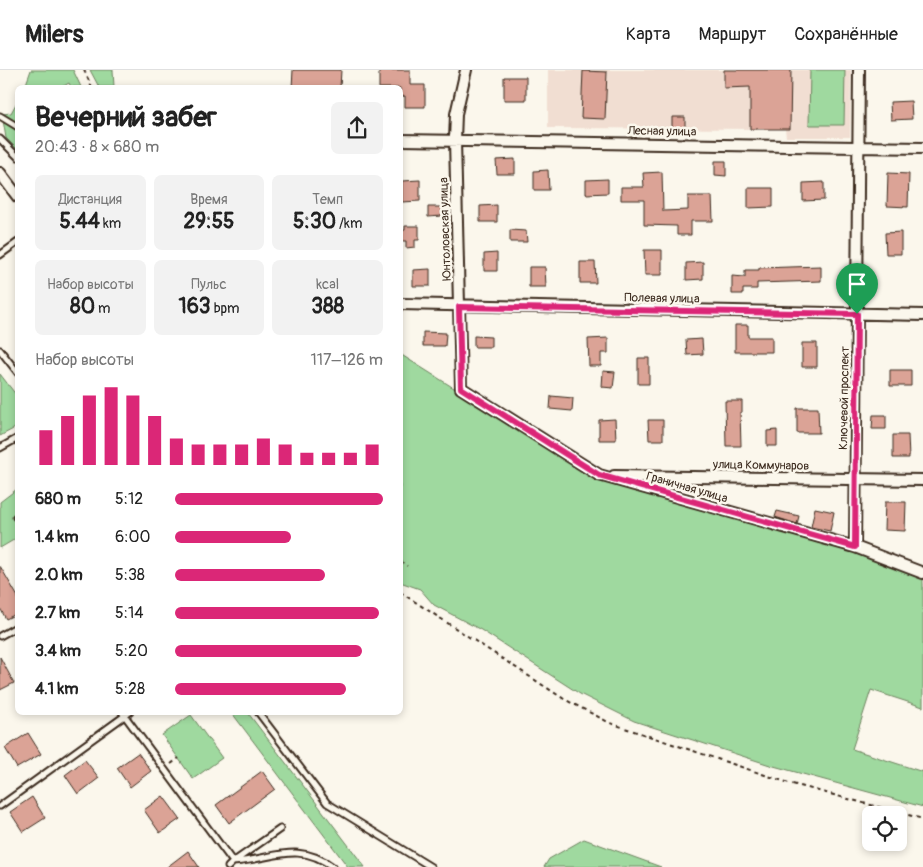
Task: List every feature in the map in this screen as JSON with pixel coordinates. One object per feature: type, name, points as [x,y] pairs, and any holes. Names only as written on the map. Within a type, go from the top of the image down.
[{"type":"street","name":"Юнтоловская улица","points":[[461,388],[455,140],[456,114],[466,70]]},
{"type":"street","name":"Ключевой проспект","points":[[855,547],[860,70]]},
{"type":"street","name":"Лесная улица","points":[[403,140],[923,148]]},
{"type":"street","points":[[0,173],[15,193]]},
{"type":"street","name":"Полевая улица","points":[[403,304],[459,307],[923,315]]},
{"type":"street","name":"Граничная улица","points":[[461,388],[599,475],[855,547],[923,573]]},
{"type":"street","name":"улица Коммунаров","points":[[599,475],[923,480]]},
{"type":"lane","points":[[0,116],[15,125]]},
{"type":"lane","points":[[0,139],[15,154]]},
{"type":"lane","points":[[0,255],[15,244]]},
{"type":"lane","points":[[0,350],[15,369]]},
{"type":"lane","points":[[0,448],[15,440]]},
{"type":"lane","points":[[0,636],[15,628]]},
{"type":"lane","points":[[0,806],[123,715],[233,862]]},
{"type":"lane","points":[[260,715],[327,803],[431,867]]},
{"type":"lane","points":[[228,867],[280,829]]},
{"type":"lane","points":[[233,862],[255,861],[282,852],[310,854],[333,867]]},
{"type":"lane","points":[[255,861],[257,867]]},
{"type":"path","points":[[84,70],[91,85]]},
{"type":"path","points":[[403,564],[407,566]]},
{"type":"path","points":[[403,594],[564,699],[610,723],[789,783],[923,819]]},
{"type":"path","points":[[164,769],[179,758]]},
{"type":"shaded area","points":[[548,70],[851,70],[850,137],[786,137],[785,129],[548,128]]},
{"type":"green space","points":[[31,70],[73,70],[80,85],[70,85],[69,83],[66,85],[26,85]]},
{"type":"green space","points":[[90,70],[113,70],[114,85],[98,85]]},
{"type":"green space","points":[[810,70],[845,70],[844,125],[809,125]]},
{"type":"green space","points":[[15,106],[15,147],[6,138],[2,114],[11,113]]},
{"type":"green space","points":[[403,356],[598,479],[854,553],[923,578],[923,707],[871,690],[852,749],[923,772],[923,807],[770,765],[634,721],[580,694],[481,630],[434,605],[420,589],[403,583]]},
{"type":"green space","points":[[0,374],[15,393],[15,428],[0,436]]},
{"type":"green space","points":[[15,491],[15,539],[0,548],[0,502]]},
{"type":"green space","points":[[191,715],[222,758],[193,779],[162,735]]},
{"type":"green space","points":[[234,715],[250,715],[365,867],[348,867]]},
{"type":"green space","points":[[584,839],[661,867],[544,867],[549,859]]},
{"type":"building","points":[[293,70],[341,70],[340,85],[292,85]]},
{"type":"building","points":[[379,70],[410,70],[410,85],[425,85],[425,107],[405,107],[403,85],[379,85]]},
{"type":"building","points":[[724,70],[791,70],[790,129],[750,129],[750,87],[724,88]]},
{"type":"building","points":[[583,71],[607,72],[605,119],[581,118]]},
{"type":"building","points":[[504,77],[526,77],[526,100],[504,100]]},
{"type":"building","points":[[911,101],[912,119],[891,120],[890,102]]},
{"type":"building","points":[[672,117],[685,117],[685,130],[672,130]]},
{"type":"building","points":[[515,159],[515,174],[497,174],[496,160]]},
{"type":"building","points":[[715,161],[726,161],[726,176],[715,175]]},
{"type":"building","points":[[548,170],[549,190],[534,190],[534,171]]},
{"type":"building","points":[[662,172],[663,211],[688,210],[688,196],[712,196],[713,221],[691,221],[691,235],[677,235],[677,226],[644,225],[644,200],[621,200],[621,187],[644,187],[643,173]]},
{"type":"building","points":[[888,173],[909,174],[908,207],[887,206]]},
{"type":"building","points":[[608,179],[608,193],[586,194],[586,180]]},
{"type":"building","points":[[420,180],[420,201],[403,202],[403,181]]},
{"type":"building","points":[[824,182],[824,200],[803,201],[803,183]]},
{"type":"building","points":[[748,188],[773,188],[773,207],[748,208]]},
{"type":"building","points":[[497,205],[497,222],[480,222],[480,206]]},
{"type":"building","points":[[428,207],[442,207],[442,216],[428,217]]},
{"type":"building","points":[[405,226],[419,226],[419,240],[415,240],[415,247],[406,248],[406,241],[403,241],[403,230],[405,230]]},
{"type":"building","points":[[510,230],[526,231],[527,242],[510,242]]},
{"type":"building","points":[[901,232],[901,254],[886,254],[885,233]]},
{"type":"building","points":[[644,250],[662,250],[662,275],[645,275]]},
{"type":"building","points":[[497,253],[497,271],[484,271],[484,254]]},
{"type":"building","points":[[580,262],[595,262],[596,283],[580,283]]},
{"type":"building","points":[[703,262],[703,279],[686,280],[686,263]]},
{"type":"building","points":[[821,266],[821,281],[757,283],[757,289],[743,289],[743,294],[732,294],[732,276],[745,277],[745,270]]},
{"type":"building","points":[[529,267],[545,267],[546,287],[529,287]]},
{"type":"building","points":[[430,269],[430,286],[413,286],[413,270]]},
{"type":"building","points":[[735,325],[748,325],[748,337],[772,337],[772,352],[735,352]]},
{"type":"building","points":[[423,332],[446,333],[445,346],[423,346]]},
{"type":"building","points":[[474,336],[491,337],[491,347],[474,347]]},
{"type":"building","points":[[608,338],[608,353],[601,353],[601,366],[589,366],[588,339]]},
{"type":"building","points":[[702,339],[703,354],[687,355],[686,340]]},
{"type":"building","points":[[802,343],[817,343],[817,367],[802,367]]},
{"type":"building","points":[[638,358],[649,358],[649,384],[638,384]]},
{"type":"building","points":[[890,370],[911,370],[911,386],[890,386]]},
{"type":"building","points":[[603,371],[615,372],[613,388],[602,387]]},
{"type":"building","points":[[551,396],[573,398],[572,411],[550,409]]},
{"type":"building","points":[[725,401],[742,401],[742,412],[740,412],[741,446],[726,446]]},
{"type":"building","points":[[797,408],[818,408],[819,433],[797,433]]},
{"type":"building","points":[[873,415],[886,415],[886,429],[872,429]]},
{"type":"building","points":[[615,419],[616,440],[599,440],[599,420]]},
{"type":"building","points":[[648,420],[663,420],[663,440],[649,440]]},
{"type":"building","points":[[777,430],[777,446],[767,446],[767,431]]},
{"type":"building","points":[[893,435],[908,435],[909,458],[893,458]]},
{"type":"building","points":[[885,502],[906,502],[905,531],[884,530]]},
{"type":"building","points":[[815,508],[834,512],[830,531],[811,527]]},
{"type":"building","points":[[777,511],[799,516],[797,524],[775,517]]},
{"type":"building","points":[[0,566],[15,592],[15,614],[6,619],[0,608]]},
{"type":"building","points":[[0,657],[14,683],[0,690]]},
{"type":"building","points":[[28,733],[41,754],[17,768],[5,748]]},
{"type":"building","points":[[138,753],[151,771],[130,787],[117,768]]},
{"type":"building","points":[[85,760],[99,778],[78,794],[65,775]]},
{"type":"building","points":[[262,771],[275,789],[229,823],[216,805]]},
{"type":"building","points":[[163,796],[180,819],[160,833],[144,810]]},
{"type":"building","points":[[32,797],[45,818],[23,832],[10,812]]},
{"type":"building","points":[[188,851],[199,867],[167,867]]},
{"type":"route","points":[[459,307],[857,314],[855,547],[599,475],[461,388],[459,307]]}]
